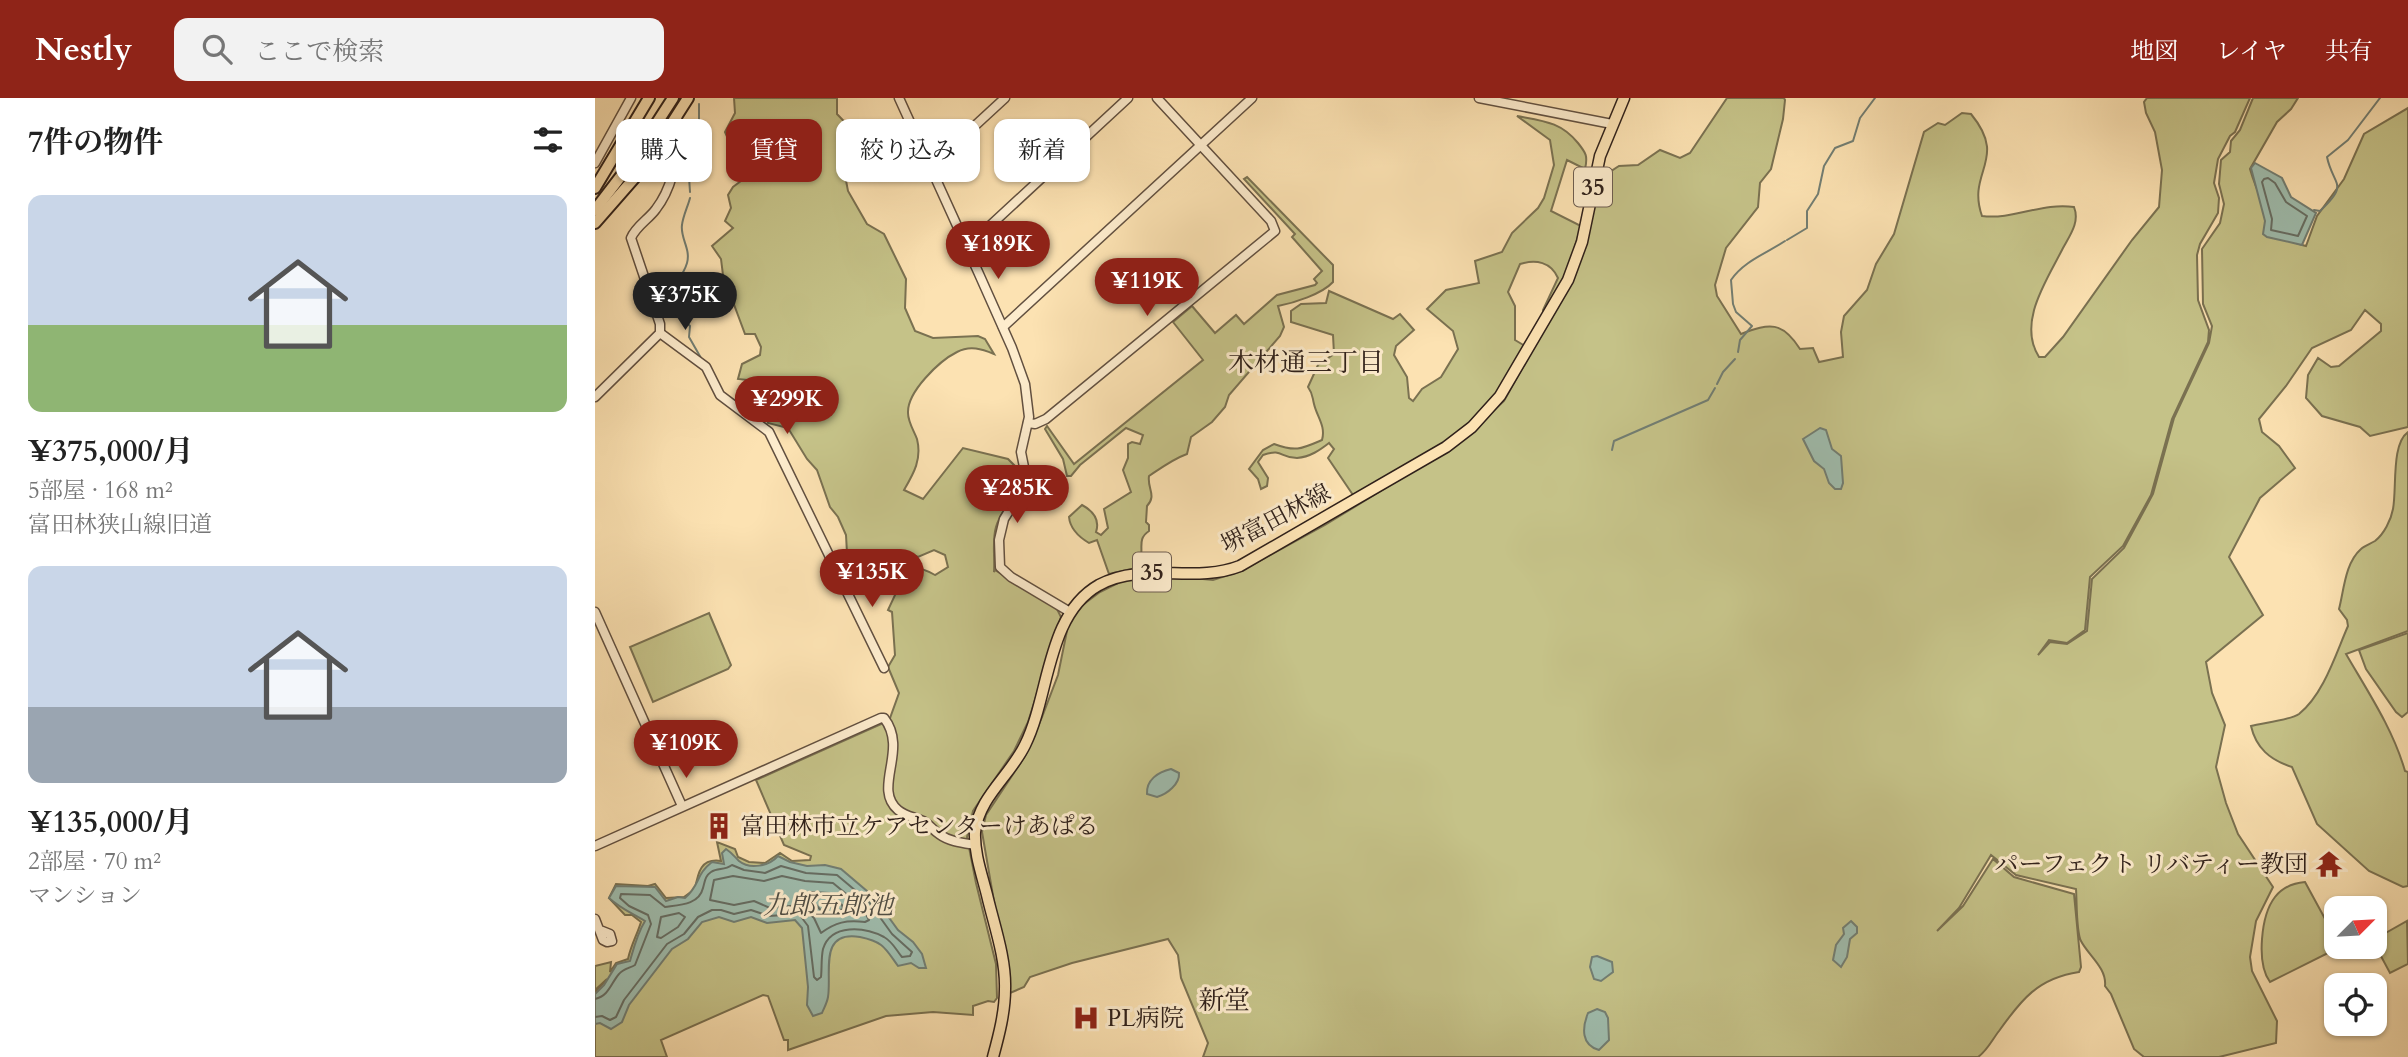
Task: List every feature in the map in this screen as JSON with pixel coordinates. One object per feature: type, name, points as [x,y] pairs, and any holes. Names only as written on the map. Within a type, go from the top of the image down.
[{"type":"highway","points":[[595,188],[649,98]]},
{"type":"highway","points":[[595,199],[663,105],[673,98]]},
{"type":"highway","points":[[595,223],[633,182],[688,98]]},
{"type":"highway","points":[[595,210],[631,163],[663,105]]},
{"type":"main road","name":"堺富田林線","points":[[993,1057],[1006,987],[975,845],[980,813],[991,793],[1021,753],[1031,732],[1060,633],[1070,612],[1094,589],[1127,575],[1150,572],[1211,574],[1240,566],[1446,447],[1472,427],[1494,404],[1512,378],[1568,280],[1580,252],[1600,156],[1624,98]]},
{"type":"street","points":[[595,163],[631,98]]},
{"type":"street","points":[[899,98],[908,119]]},
{"type":"street","points":[[980,121],[1005,98]]},
{"type":"street","points":[[967,247],[1128,98]]},
{"type":"street","points":[[1028,423],[1035,424],[1045,419],[1275,231],[1271,221],[1157,98]]},
{"type":"street","points":[[1003,327],[1252,98]]},
{"type":"street","points":[[1479,98],[1612,124]]},
{"type":"street","points":[[595,397],[660,333],[660,324],[631,238],[657,208],[667,191],[677,151],[677,115]]},
{"type":"street","points":[[936,182],[1003,327],[1027,392],[1028,423],[1021,452],[1027,482],[1004,519],[999,540],[1000,565],[1006,574],[1070,612]]},
{"type":"street","points":[[660,333],[706,367],[723,398],[769,432],[884,668]]},
{"type":"street","points":[[595,612],[682,806]]},
{"type":"street","points":[[595,846],[884,718],[894,739],[888,786],[893,805],[901,812],[926,822],[947,839],[975,845]]},
{"type":"street","points":[[595,919],[600,930]]},
{"type":"shaded area","points":[[734,98],[837,98],[837,114],[842,119],[836,119],[836,182],[846,182],[848,191],[867,224],[884,234],[906,279],[905,308],[915,331],[933,338],[978,336],[985,339],[994,354],[976,348],[962,350],[942,362],[918,387],[908,413],[917,439],[918,459],[904,490],[923,499],[963,448],[1008,459],[1021,472],[1015,494],[996,527],[994,572],[995,570],[1057,609],[1061,617],[1028,722],[1014,751],[973,811],[967,837],[996,964],[997,998],[994,1002],[988,1001],[973,1006],[973,1015],[933,1012],[886,1016],[788,1050],[788,1040],[784,1040],[768,996],[763,995],[661,1040],[667,1057],[595,1057],[595,992],[607,979],[595,990],[595,966],[611,962],[610,972],[616,963],[628,959],[641,922],[632,915],[625,915],[609,898],[616,884],[655,884],[666,898],[684,897],[695,889],[699,872],[705,864],[721,861],[717,842],[735,849],[738,857],[749,862],[765,863],[780,853],[792,861],[810,860],[811,856],[784,845],[756,780],[890,718],[899,693],[888,667],[895,655],[892,612],[888,610],[896,593],[886,587],[908,568],[919,568],[935,575],[948,567],[945,555],[934,550],[918,557],[904,551],[868,563],[847,553],[846,535],[830,507],[817,470],[788,428],[768,423],[756,381],[738,379],[742,364],[760,355],[761,347],[755,334],[745,334],[723,275],[721,259],[712,246],[733,228],[725,221],[731,208],[728,195],[740,182],[822,182],[822,119],[732,119],[735,113]]},
{"type":"shaded area","points":[[1727,98],[1785,100],[1771,169],[1760,183],[1758,207],[1726,248],[1715,285],[1717,296],[1741,334],[1768,327],[1781,329],[1800,349],[1813,348],[1819,362],[1843,357],[1841,332],[1844,316],[1867,290],[1876,264],[1894,234],[1924,132],[1938,123],[1945,125],[1962,113],[1971,114],[1982,130],[1987,143],[1987,155],[1979,188],[1978,201],[1982,216],[2005,216],[2051,207],[2074,207],[2076,218],[2073,228],[2043,287],[2033,316],[2033,344],[2039,357],[2045,357],[2063,337],[2132,240],[2159,207],[2162,170],[2155,132],[2146,113],[2144,102],[2147,98],[2250,98],[2235,132],[2218,159],[2214,183],[2219,198],[2218,213],[2200,244],[2197,255],[2198,300],[2209,330],[2208,342],[2172,419],[2151,495],[2123,546],[2090,577],[2085,630],[2067,643],[2049,640],[2038,655],[2050,642],[2067,644],[2087,631],[2092,579],[2124,548],[2153,494],[2174,418],[2209,343],[2212,326],[2203,304],[2202,249],[2220,223],[2224,204],[2219,184],[2221,160],[2230,152],[2231,141],[2240,130],[2253,98],[2298,98],[2277,122],[2250,169],[2265,206],[2280,232],[2287,239],[2306,246],[2317,216],[2344,179],[2364,134],[2408,108],[2408,427],[2370,436],[2360,427],[2322,416],[2306,398],[2308,375],[2318,358],[2331,367],[2339,366],[2381,331],[2381,324],[2365,310],[2351,330],[2312,348],[2259,419],[2262,432],[2279,446],[2295,468],[2260,498],[2229,557],[2263,615],[2206,662],[2212,693],[2225,725],[2216,767],[2226,803],[2238,834],[2273,887],[2256,921],[2250,957],[2252,971],[2277,1021],[2276,1043],[2219,1057],[2144,1057],[2134,1049],[2111,994],[2105,986],[2103,973],[2081,941],[2077,924],[2076,889],[2016,875],[1991,855],[1959,908],[1937,931],[1963,906],[1993,859],[2014,877],[2074,894],[2081,967],[2079,972],[2052,979],[2032,992],[1978,1057],[1203,1057],[1208,1043],[1181,978],[1178,955],[1168,939],[1072,963],[1030,977],[1024,987],[1010,993],[1007,956],[996,913],[982,832],[986,815],[1025,756],[1042,717],[1058,675],[1069,621],[1080,607],[1100,592],[1128,578],[1172,576],[1213,580],[1241,571],[1325,525],[1459,443],[1504,401],[1557,306],[1599,179],[1619,166],[1638,165],[1660,150],[1680,158],[1690,153]]},
{"type":"shaded area","points":[[1517,116],[1558,127],[1572,136],[1583,149],[1586,155],[1585,169],[1567,160],[1551,211],[1581,226],[1568,270],[1544,314],[1543,310],[1558,278],[1551,268],[1542,263],[1520,264],[1508,292],[1515,306],[1515,340],[1525,346],[1495,396],[1453,438],[1353,495],[1328,458],[1334,449],[1329,443],[1315,453],[1297,458],[1278,453],[1263,455],[1258,462],[1268,478],[1267,486],[1261,489],[1258,479],[1249,469],[1263,450],[1274,444],[1298,448],[1322,440],[1322,426],[1308,387],[1318,365],[1334,354],[1333,335],[1291,322],[1291,311],[1301,304],[1326,303],[1329,291],[1393,319],[1400,314],[1414,330],[1396,346],[1394,355],[1407,377],[1409,398],[1413,401],[1422,389],[1441,377],[1458,349],[1453,331],[1427,309],[1446,290],[1479,283],[1475,261],[1502,252],[1512,233],[1538,208],[1544,198],[1554,165],[1550,140]]},
{"type":"shaded area","points":[[1247,177],[1333,265],[1333,282],[1315,294],[1278,306],[1284,327],[1280,336],[1229,395],[1225,407],[1212,422],[1191,437],[1187,454],[1149,476],[1151,498],[1147,506],[1146,522],[1149,531],[1142,539],[1141,557],[1136,568],[1109,574],[1097,540],[1089,543],[1082,538],[1073,528],[1069,517],[1082,505],[1095,516],[1096,532],[1101,535],[1108,528],[1104,509],[1131,492],[1123,470],[1128,458],[1128,444],[1140,444],[1143,435],[1126,428],[1080,465],[1071,476],[1067,476],[1063,459],[1045,429],[1047,426],[1074,464],[1203,360],[1173,322],[1192,306],[1215,333],[1236,315],[1244,324],[1277,295],[1317,283],[1314,279],[1322,271],[1292,237],[1295,234],[1244,179]]},
{"type":"shaded area","points":[[2408,432],[2408,631],[2346,654],[2379,711],[2394,740],[2405,771],[2408,772],[2408,886],[2403,887],[2369,871],[2317,824],[2292,767],[2277,761],[2260,747],[2251,726],[2295,716],[2316,696],[2348,626],[2339,609],[2348,569],[2362,548],[2375,541],[2389,522],[2399,446]]},
{"type":"shaded area","points":[[709,613],[731,665],[728,669],[653,702],[630,647]]},
{"type":"shaded area","points":[[2408,633],[2408,712],[2402,717],[2366,669],[2359,650]]},
{"type":"shaded area","points":[[2305,882],[2324,917],[2324,955],[2270,982],[2262,952],[2266,915],[2275,897],[2292,885]]},
{"type":"shaded area","points":[[2407,921],[2408,964],[2390,973],[2382,959],[2387,959],[2387,932]]},
{"type":"water","points":[[2255,163],[2282,178],[2291,197],[2316,213],[2302,245],[2263,234],[2265,221],[2251,168]]},
{"type":"water","points":[[1820,428],[1826,430],[1832,449],[1841,456],[1841,489],[1835,489],[1829,483],[1824,469],[1814,461],[1803,439]]},
{"type":"water","points":[[1171,769],[1179,773],[1172,788],[1157,797],[1147,794],[1154,777]]},
{"type":"water","name":"九郎五郎池","points":[[726,849],[743,864],[748,865],[765,864],[778,856],[807,866],[825,865],[841,869],[874,897],[898,930],[913,942],[922,954],[926,968],[919,968],[911,963],[898,966],[883,947],[868,939],[847,937],[838,940],[830,955],[827,1001],[822,1013],[813,1016],[807,1005],[808,987],[802,928],[795,920],[767,923],[751,917],[734,922],[719,917],[702,922],[688,939],[672,949],[629,1005],[622,1022],[611,1029],[600,1023],[595,1024],[595,994],[617,964],[630,961],[645,921],[609,898],[616,886],[655,887],[666,901],[685,898],[712,862],[724,864],[722,853]]},
{"type":"water","points":[[1851,921],[1857,927],[1857,933],[1850,939],[1847,957],[1841,967],[1833,960],[1836,945],[1844,934],[1843,928]]},
{"type":"water","points":[[1597,956],[1612,962],[1613,972],[1601,981],[1594,979],[1590,967],[1592,957]]},
{"type":"water","points":[[1597,1009],[1605,1012],[1608,1018],[1609,1040],[1599,1050],[1586,1040],[1584,1030],[1588,1013]]},
{"type":"waterway","points":[[1787,240],[1807,228],[1807,211],[1818,194],[1824,166],[1835,148],[1853,141],[1860,118],[1875,98]]},
{"type":"waterway","points":[[2314,210],[2320,211],[2337,189],[2327,157],[2348,140],[2380,98]]},
{"type":"waterway","points":[[699,104],[699,119]]},
{"type":"waterway","points":[[689,182],[690,192]]},
{"type":"waterway","points":[[690,198],[682,225],[688,258],[682,275],[671,292],[671,308],[690,326],[689,337],[701,358]]},
{"type":"waterway","points":[[1738,352],[1740,340],[1752,326],[1736,312],[1731,280],[1749,262],[1785,241]]},
{"type":"waterway","points":[[1717,384],[1723,372],[1735,359]]},
{"type":"waterway","points":[[1612,450],[1614,441],[1708,400],[1715,388]]},
{"type":"place","name":"富田林市立ケアセンターけあぱる","points":[[719,826]]},
{"type":"place","name":"パーフェクト リバティー教団","points":[[2329,864]]},
{"type":"place","name":"PL病院","points":[[1086,1018]]},
{"type":"district","name":"木材通三丁目","points":[[1306,362]]},
{"type":"district","name":"新堂","points":[[1224,1000]]}]
